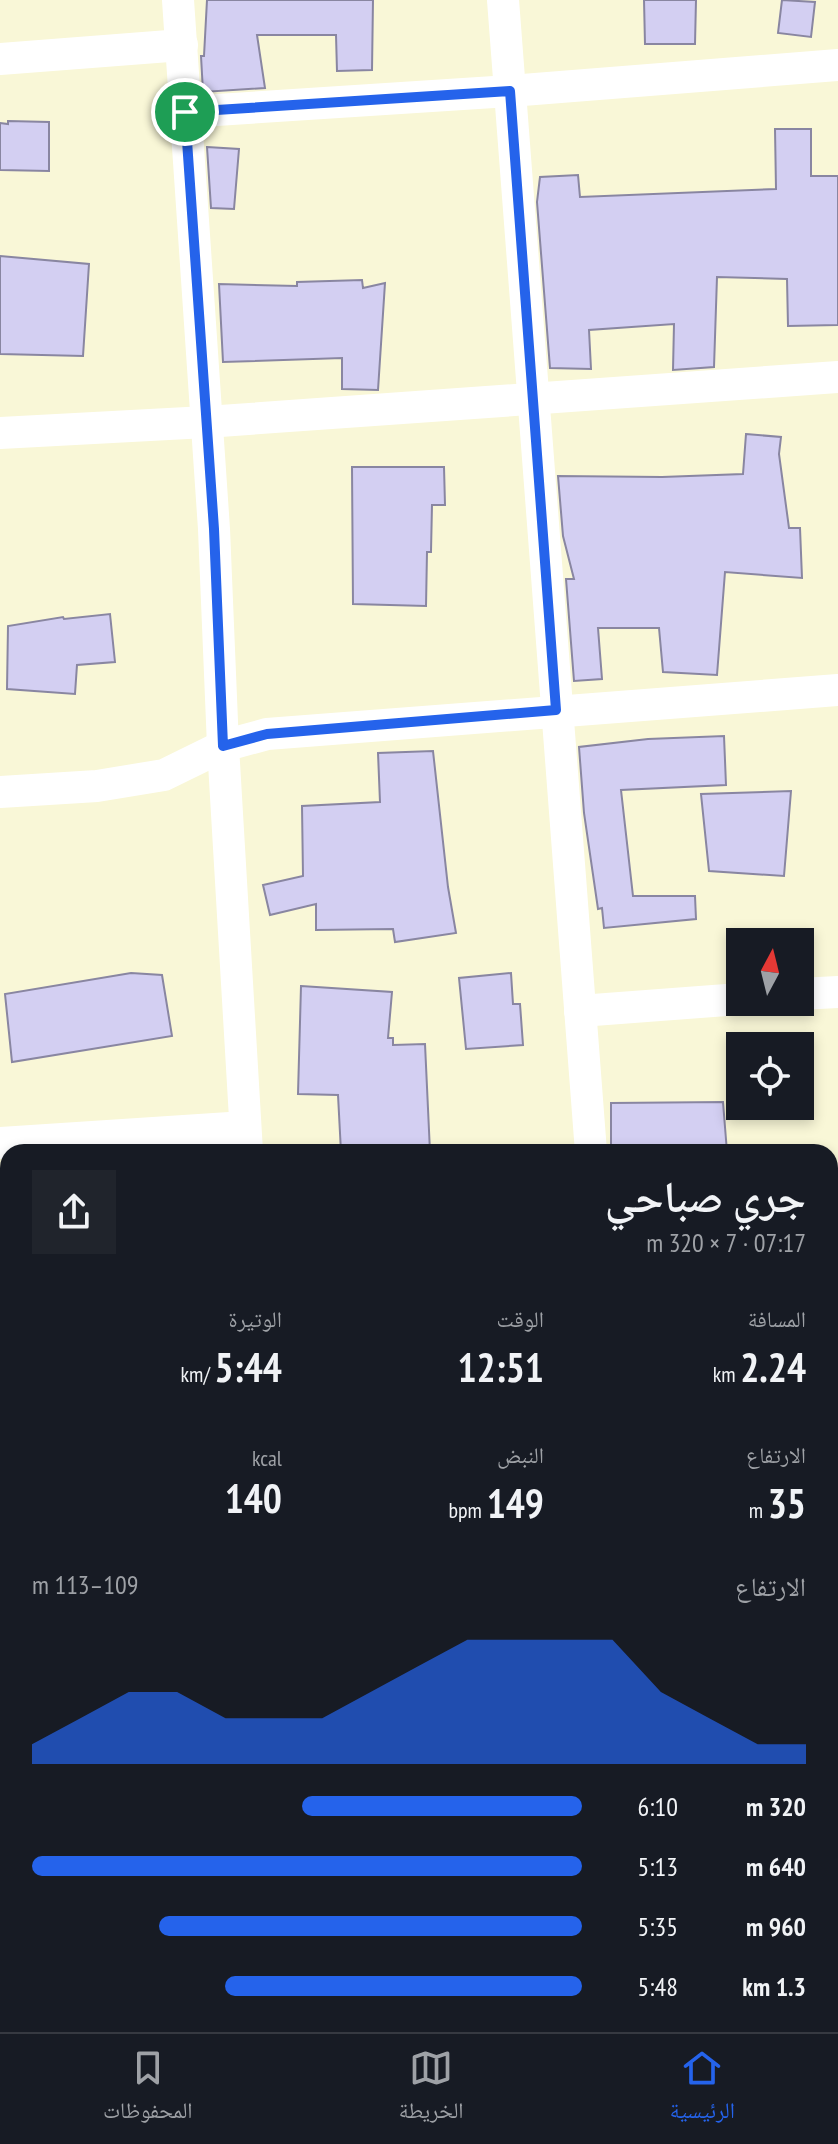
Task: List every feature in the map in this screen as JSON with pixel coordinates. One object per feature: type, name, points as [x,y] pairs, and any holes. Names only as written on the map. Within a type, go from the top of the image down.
[{"type":"street","points":[[0,1143],[246,1139],[206,422],[178,0]]},
{"type":"street","points":[[503,0],[590,1144]]},
{"type":"street","points":[[0,59],[182,45]]},
{"type":"street","points":[[185,112],[838,65]]},
{"type":"street","points":[[0,433],[206,422],[838,377]]},
{"type":"street","points":[[0,792],[97,786],[164,775],[223,746],[267,734],[838,690]]},
{"type":"street","points":[[814,993],[838,992]]},
{"type":"street","points":[[580,1011],[726,1000]]},
{"type":"building","points":[[207,0],[373,0],[372,70],[337,71],[336,35],[257,35],[265,88],[203,92],[201,56],[204,56]]},
{"type":"building","points":[[644,0],[696,0],[695,44],[645,44]]},
{"type":"building","points":[[782,0],[815,2],[811,37],[778,33]]},
{"type":"building","points":[[8,121],[49,122],[49,171],[0,170],[0,123],[8,124]]},
{"type":"building","points":[[775,129],[811,129],[811,176],[838,176],[838,325],[788,326],[787,279],[717,277],[714,367],[673,370],[674,324],[589,330],[591,369],[550,368],[537,202],[540,177],[578,175],[580,197],[776,189]]},
{"type":"building","points":[[207,147],[239,149],[234,209],[211,208]]},
{"type":"building","points":[[0,256],[89,264],[83,356],[0,354]]},
{"type":"building","points":[[362,280],[363,288],[385,283],[378,390],[342,389],[342,358],[223,362],[219,284],[297,286],[297,282]]},
{"type":"building","points":[[746,434],[781,437],[779,454],[789,528],[800,528],[802,578],[725,572],[717,675],[663,672],[659,628],[598,628],[602,679],[574,681],[566,579],[574,579],[563,536],[558,476],[743,474]]},
{"type":"building","points":[[352,467],[444,467],[445,505],[432,505],[426,606],[353,604]]},
{"type":"building","points":[[110,614],[115,662],[77,665],[75,694],[7,689],[8,626],[63,617]]},
{"type":"building","points":[[724,736],[726,785],[621,790],[633,896],[695,896],[696,919],[604,928],[602,908],[598,909],[584,813],[579,747],[648,739]]},
{"type":"building","points":[[433,751],[456,933],[395,942],[393,929],[316,930],[316,904],[270,915],[263,885],[303,876],[302,806],[380,802],[378,753]]},
{"type":"building","points":[[791,791],[784,876],[709,871],[701,794]]},
{"type":"building","points":[[131,973],[162,975],[172,1036],[12,1062],[5,994]]},
{"type":"building","points":[[511,973],[513,1004],[520,1004],[523,1045],[466,1049],[459,978]]},
{"type":"building","points":[[301,986],[392,992],[388,1038],[393,1038],[393,1045],[425,1044],[430,1144],[341,1144],[338,1095],[298,1094]]},
{"type":"building","points":[[723,1102],[726,1144],[611,1144],[611,1103]]},
{"type":"route","points":[[510,91],[556,710],[267,734],[223,746],[214,529],[185,112],[510,91]]}]
